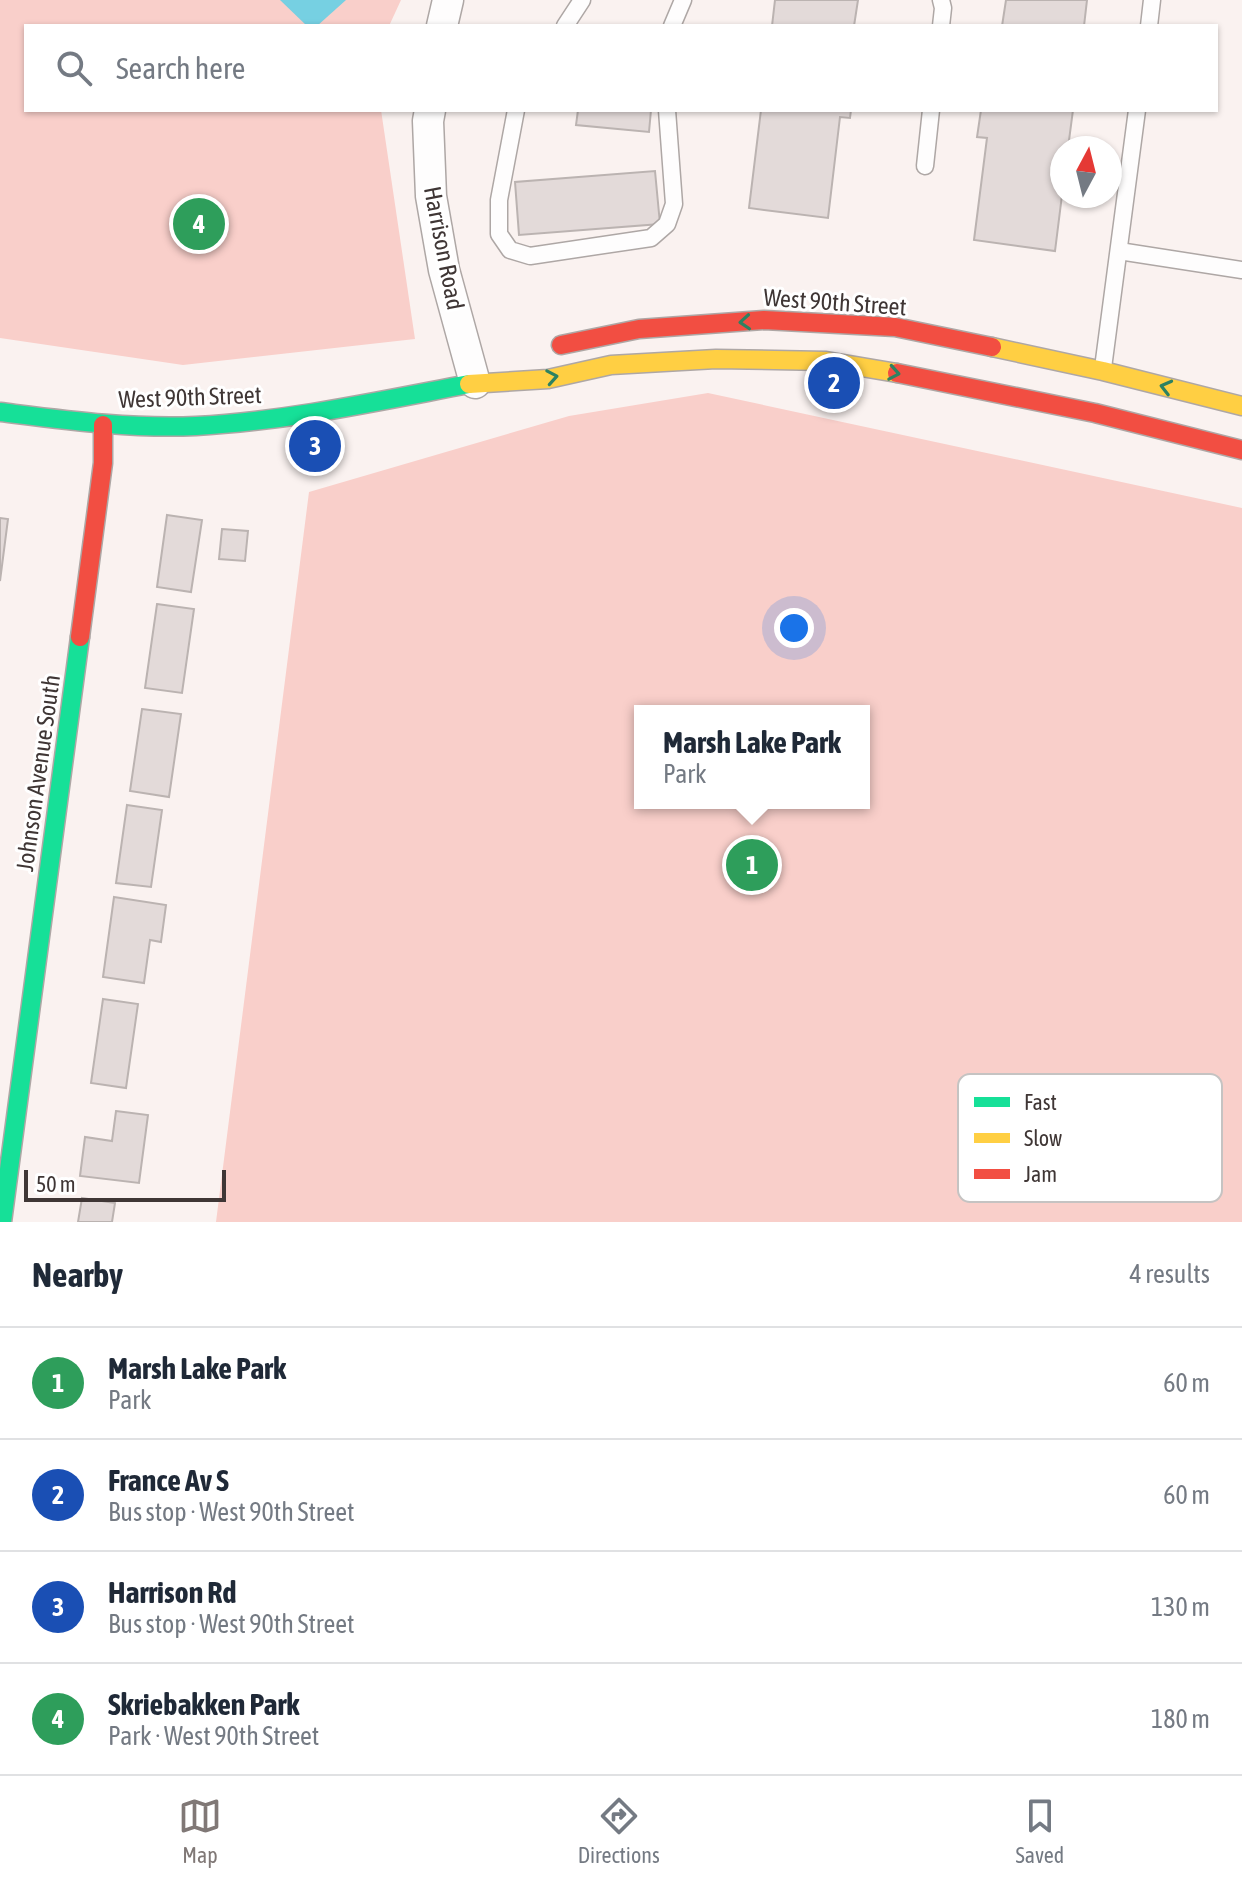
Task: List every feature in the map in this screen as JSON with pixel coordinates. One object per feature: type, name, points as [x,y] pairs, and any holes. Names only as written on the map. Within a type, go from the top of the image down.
[{"type":"street","points":[[442,24],[448,0]]},
{"type":"street","name":"Harrison Road","points":[[430,112],[431,196],[444,270],[475,383]]},
{"type":"street","name":"West 90th Street","points":[[544,349],[639,329],[764,320],[895,327],[1099,392],[1242,450]]},
{"type":"street","name":"West 90th Street","points":[[0,412],[103,425],[195,426],[295,416],[475,383],[548,379],[611,365],[716,359],[826,361],[931,379],[1242,406]]},
{"type":"street","name":"West 90th Street","points":[[475,383],[516,363]]},
{"type":"street","name":"Johnson Avenue South","points":[[2,1222],[103,463],[103,425]]},
{"type":"lane","points":[[566,24],[582,0]]},
{"type":"lane","points":[[673,24],[683,0]]},
{"type":"lane","points":[[941,0],[941,24]]},
{"type":"lane","points":[[1149,24],[1152,0]]},
{"type":"lane","points":[[516,112],[499,200],[499,234],[510,250],[530,256],[651,238],[667,224],[674,204],[667,112]]},
{"type":"lane","points":[[925,166],[931,112]]},
{"type":"lane","points":[[1099,392],[1137,112]]},
{"type":"lane","points":[[1119,251],[1242,270]]},
{"type":"shaded area","points":[[0,0],[401,0],[390,24],[24,24],[24,112],[381,112],[415,339],[183,365],[0,338]]},
{"type":"shaded area","points":[[708,393],[1242,508],[1242,1222],[216,1222],[309,492],[569,416]]},
{"type":"water","points":[[280,0],[346,0],[319,24],[305,24]]},
{"type":"building","points":[[775,0],[858,0],[854,24],[772,24]]},
{"type":"building","points":[[1006,0],[1087,0],[1084,24],[1002,24]]},
{"type":"building","points":[[578,112],[651,112],[649,132],[576,125]]},
{"type":"building","points":[[761,112],[851,112],[850,118],[840,117],[828,218],[749,208]]},
{"type":"building","points":[[981,112],[1073,112],[1070,136],[1050,136],[1050,208],[1060,208],[1055,251],[974,240],[987,138],[977,137]]},
{"type":"building","points":[[655,171],[660,224],[519,235],[515,182]]},
{"type":"building","points":[[167,515],[202,520],[191,592],[157,587]]},
{"type":"building","points":[[0,518],[8,519],[0,581]]},
{"type":"building","points":[[222,529],[248,531],[245,561],[219,559]]},
{"type":"building","points":[[157,604],[194,609],[182,693],[145,688]]},
{"type":"building","points":[[142,709],[181,714],[169,797],[130,791]]},
{"type":"building","points":[[127,805],[162,810],[151,887],[116,883]]},
{"type":"building","points":[[114,897],[166,905],[161,942],[150,940],[144,983],[103,977]]},
{"type":"building","points":[[103,999],[138,1004],[126,1088],[91,1083]]},
{"type":"building","points":[[116,1111],[148,1115],[139,1183],[80,1176],[85,1137],[112,1141]]},
{"type":"building","points":[[82,1198],[115,1203],[112,1222],[78,1222]]},
{"type":"traffic: fast","points":[[0,412],[122,425],[196,426],[299,415],[469,384]]},
{"type":"traffic: fast","points":[[2,1222],[80,637]]},
{"type":"traffic: slow","points":[[992,347],[1242,406]]},
{"type":"traffic: slow","points":[[469,384],[548,379],[611,365],[716,359],[826,361],[897,373]]},
{"type":"traffic: jam","points":[[561,345],[639,329],[764,320],[895,327],[992,347]]},
{"type":"traffic: jam","points":[[897,373],[1095,413],[1242,450]]},
{"type":"traffic: jam","points":[[80,637],[103,463],[103,425]]},
{"type":"place","name":"Skriebakken Park","points":[[199,224]]},
{"type":"place","name":"France Av S","points":[[834,383]]},
{"type":"place","name":"Harrison Rd","points":[[315,446]]},
{"type":"place","name":"Marsh Lake Park","points":[[752,865]]}]
